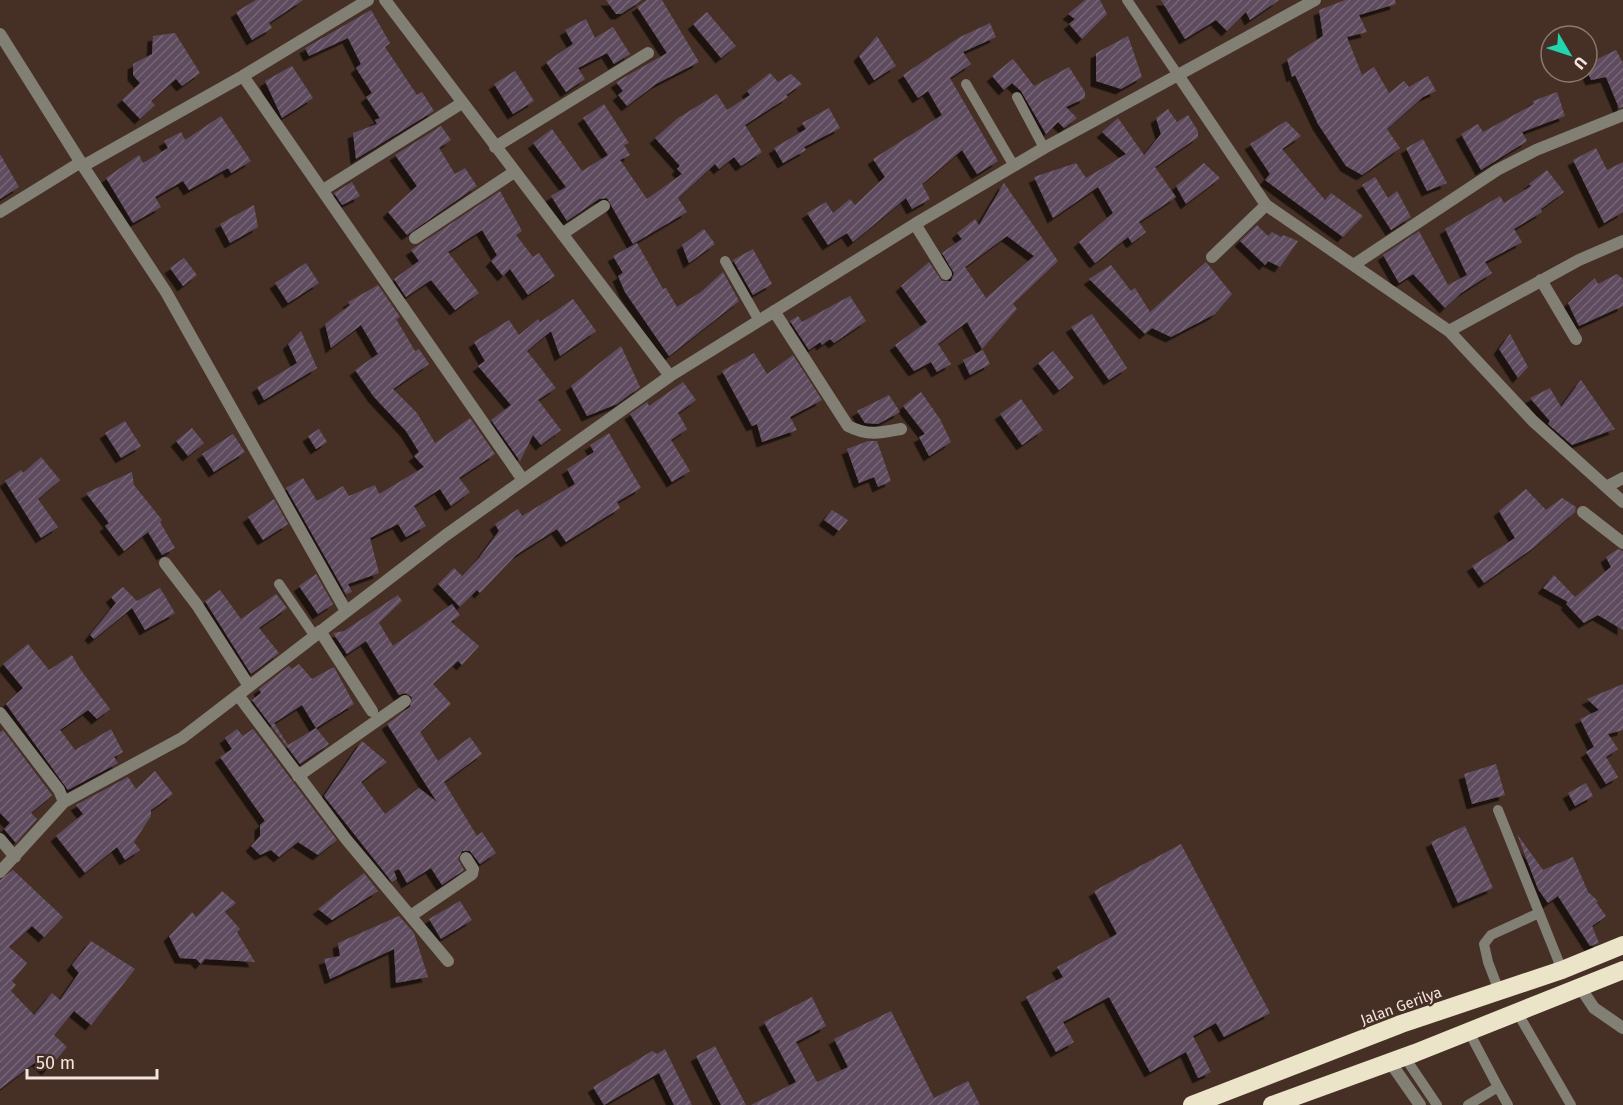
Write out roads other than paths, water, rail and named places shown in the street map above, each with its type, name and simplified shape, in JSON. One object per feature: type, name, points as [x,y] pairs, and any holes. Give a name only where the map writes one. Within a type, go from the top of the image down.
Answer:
[{"type":"highway","name":"Jalan Gerilya","points":[[1192,1105],[1401,1024],[1562,970],[1623,945]]},
{"type":"highway","points":[[1272,1105],[1469,1032],[1623,970]]},
{"type":"street","points":[[0,212],[82,164],[243,76],[368,0]]},
{"type":"street","points":[[385,0],[670,376]]},
{"type":"street","points":[[0,872],[64,802],[182,738],[446,535],[670,376],[758,319],[1044,148],[1315,0]]},
{"type":"street","points":[[0,34],[166,292],[346,611]]},
{"type":"street","points":[[495,147],[648,53]]},
{"type":"street","points":[[1178,75],[1266,205],[1355,264],[1449,331],[1533,421],[1608,486],[1623,502]]},
{"type":"street","points":[[243,76],[523,480]]},
{"type":"street","points":[[322,190],[462,103]]},
{"type":"street","points":[[1355,264],[1497,170],[1536,150],[1623,115]]},
{"type":"street","points":[[415,238],[514,172]]},
{"type":"street","points":[[1212,257],[1266,205]]},
{"type":"street","points":[[562,234],[604,206]]},
{"type":"street","points":[[915,224],[946,274]]},
{"type":"street","points":[[1449,331],[1541,280],[1623,241]]},
{"type":"street","points":[[1541,280],[1576,339]]},
{"type":"street","points":[[774,311],[848,426],[861,433],[873,434],[901,429]]},
{"type":"street","points":[[1608,486],[1623,478]]},
{"type":"street","points":[[1583,512],[1623,543]]},
{"type":"street","points":[[165,562],[197,605],[249,686]]},
{"type":"street","points":[[317,633],[372,711]]},
{"type":"street","points":[[238,694],[346,839],[412,915],[448,961]]},
{"type":"street","points":[[298,776],[405,701]]},
{"type":"street","points":[[0,713],[59,790],[64,802]]},
{"type":"street","points":[[0,839],[17,855]]},
{"type":"street","points":[[412,915],[472,874],[473,868],[466,858]]},
{"type":"street","points":[[1580,987],[1594,1008],[1623,1028]]},
{"type":"street","points":[[1397,1059],[1420,1105]]},
{"type":"lane","points":[[1127,0],[1178,75]]},
{"type":"lane","points":[[966,84],[1014,166]]},
{"type":"lane","points":[[1017,97],[1044,148]]},
{"type":"lane","points":[[725,261],[758,319]]},
{"type":"lane","points":[[279,584],[317,633]]},
{"type":"lane","points":[[1498,810],[1562,970]]},
{"type":"lane","points":[[1499,991],[1484,944],[1491,935],[1539,913]]},
{"type":"lane","points":[[1517,1012],[1571,1105]]},
{"type":"lane","points":[[1469,1032],[1508,1105]]},
{"type":"lane","points":[[1397,1059],[1437,1105]]},
{"type":"lane","points":[[1468,1105],[1498,1087]]}]
